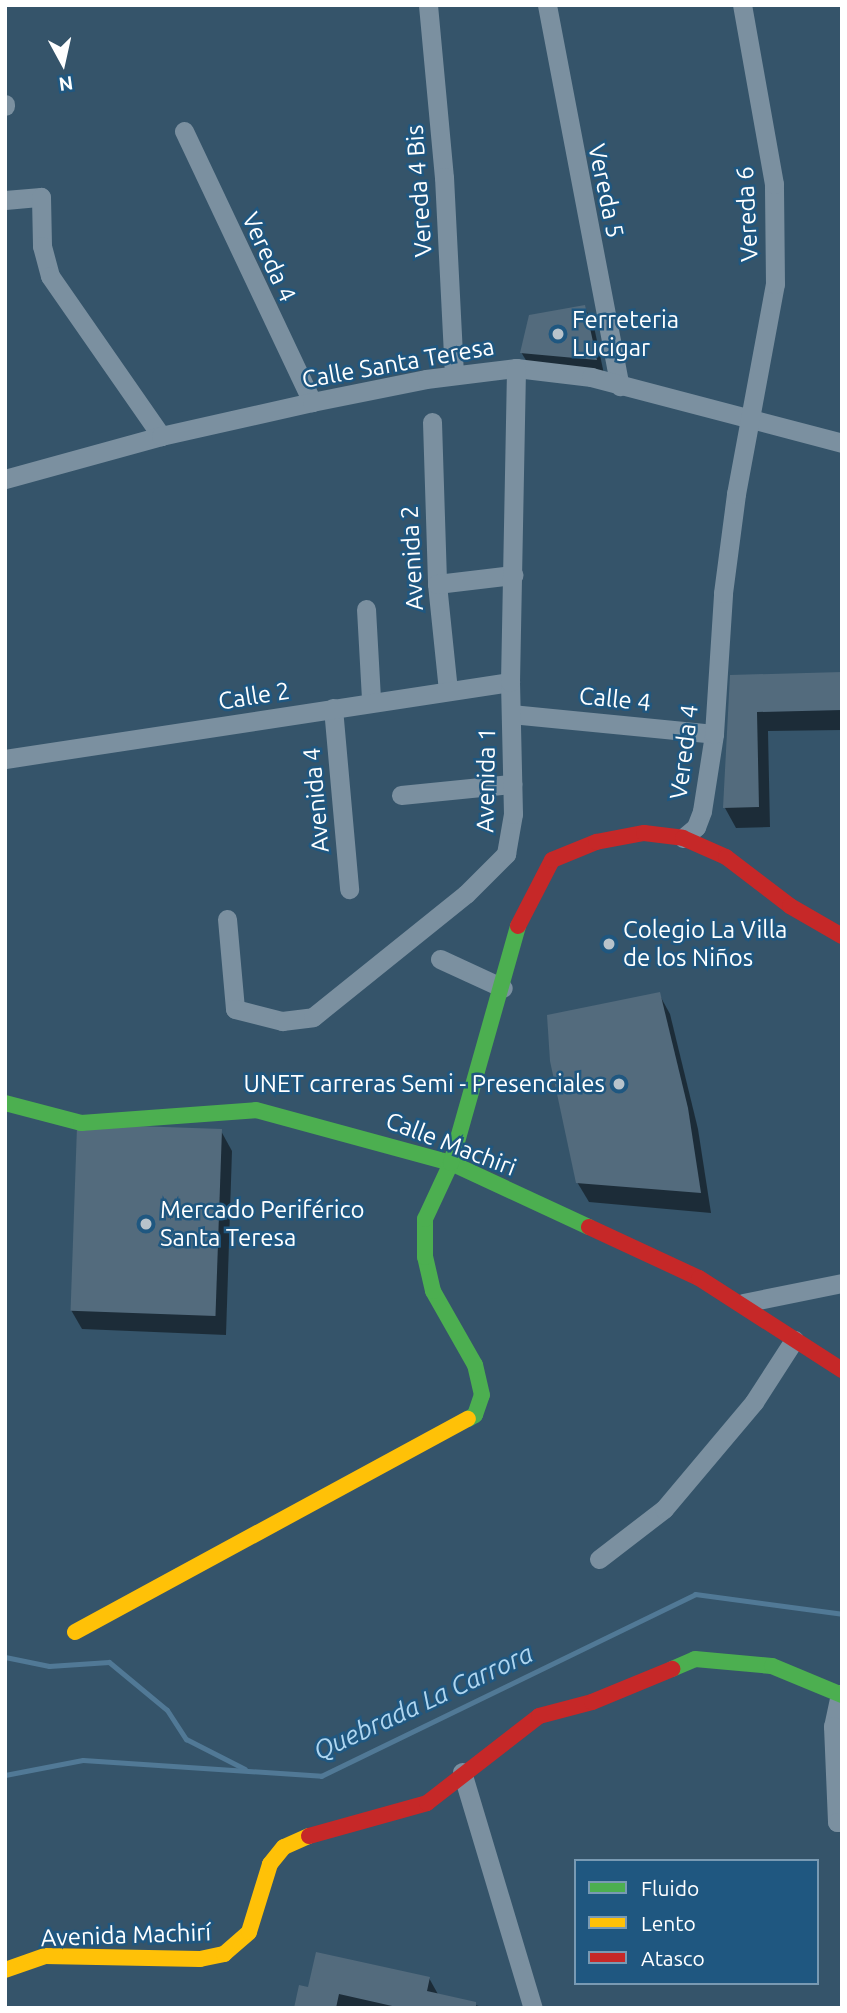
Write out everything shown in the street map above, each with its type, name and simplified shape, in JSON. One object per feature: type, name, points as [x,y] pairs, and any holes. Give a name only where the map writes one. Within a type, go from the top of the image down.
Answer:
[{"type":"street","name":"Vereda 4 Bis","points":[[428,5],[444,177],[454,374]]},
{"type":"street","name":"Vereda 5","points":[[547,5],[620,386]]},
{"type":"street","name":"Vereda 6","points":[[742,5],[774,196],[775,284],[750,421]]},
{"type":"street","name":"Vereda 4","points":[[184,131],[312,402]]},
{"type":"street","points":[[5,200],[41,197],[42,246],[50,275],[161,436]]},
{"type":"street","name":"Calle Santa Teresa","points":[[5,479],[161,436],[312,402],[454,374],[516,368],[620,386],[842,443]]},
{"type":"street","name":"Avenida 1","points":[[227,919],[235,1009],[282,1021],[313,1017],[492,872],[512,837],[510,681],[516,368]]},
{"type":"street","name":"Vereda 4","points":[[683,838],[696,827],[702,811],[714,734],[723,593],[750,421]]},
{"type":"street","name":"Avenida 2","points":[[432,422],[437,584],[448,690]]},
{"type":"street","points":[[437,584],[513,575]]},
{"type":"street","points":[[366,609],[371,699]]},
{"type":"street","name":"Calle 2","points":[[5,759],[247,714],[333,708],[371,699],[510,681]]},
{"type":"street","name":"Avenida 4","points":[[333,708],[349,889]]},
{"type":"street","name":"Calle 4","points":[[511,713],[714,734]]},
{"type":"street","points":[[401,795],[512,784]]},
{"type":"street","points":[[75,1632],[475,1415],[482,1395],[475,1365],[433,1291],[425,1257],[425,1219],[451,1163],[503,988],[522,911],[552,860],[596,842],[644,833],[683,838],[726,857],[790,906],[842,936]]},
{"type":"street","points":[[440,960],[503,988]]},
{"type":"street","name":"Calle Machiri","points":[[5,1103],[81,1123],[256,1110],[451,1163],[743,1303],[793,1340],[842,1370]]},
{"type":"street","points":[[743,1303],[842,1283]]},
{"type":"street","points":[[599,1559],[664,1509],[754,1402],[793,1340]]},
{"type":"street","name":"Avenida Machirí","points":[[5,1970],[45,1956],[200,1959],[224,1954],[249,1932],[270,1864],[284,1847],[329,1828],[427,1802],[462,1772],[539,1716],[592,1702],[695,1659],[772,1666],[841,1694]]},
{"type":"street","points":[[841,1694],[834,1726],[837,1822],[842,1822]]},
{"type":"street","points":[[462,1772],[533,2008]]},
{"type":"building","name":"Ferreteria Lucigar","points":[[585,305],[597,360],[520,353],[529,315]]},
{"type":"building","points":[[842,672],[842,710],[757,712],[759,807],[723,808],[730,675]]},
{"type":"building","name":"UNET carreras Semi - Presenciales","points":[[660,992],[688,1108],[701,1193],[576,1183],[550,1061],[547,1015]]},
{"type":"building","name":"Mercado Periférico Santa Teresa","points":[[77,1124],[222,1129],[215,1316],[71,1311]]},
{"type":"building","points":[[316,1952],[430,1977],[427,1991],[476,2002],[476,2008],[401,2008],[339,1994],[336,2008],[294,2008],[299,1985],[308,1987]]},
{"type":"waterway","name":"Quebrada La Carrora","points":[[5,1775],[83,1760],[321,1776],[695,1594],[842,1614]]},
{"type":"waterway","points":[[5,1657],[49,1666],[109,1662],[167,1710],[186,1739],[245,1769]]},
{"type":"traffic: fast","points":[[468,1419],[475,1415],[482,1395],[475,1365],[433,1291],[425,1257],[425,1219],[451,1163],[518,926]]},
{"type":"traffic: fast","points":[[5,1103],[81,1123],[256,1110],[451,1163],[589,1227]]},
{"type":"traffic: fast","points":[[672,1669],[695,1659],[772,1666],[842,1695]]},
{"type":"traffic: slow","points":[[75,1632],[468,1419]]},
{"type":"traffic: slow","points":[[5,1970],[45,1956],[200,1959],[224,1954],[249,1932],[270,1864],[284,1847],[309,1836]]},
{"type":"traffic: jam","points":[[518,926],[552,860],[596,842],[644,833],[683,838],[726,857],[790,906],[842,936]]},
{"type":"traffic: jam","points":[[589,1227],[699,1278],[842,1370]]},
{"type":"traffic: jam","points":[[309,1836],[427,1803],[539,1716],[592,1702],[672,1669]]},
{"type":"place","name":"Ferreteria Lucigar","points":[[558,334]]},
{"type":"place","name":"Colegio La Villa de los Niños","points":[[609,944]]},
{"type":"place","name":"UNET carreras Semi - Presenciales","points":[[619,1084]]},
{"type":"place","name":"Mercado Periférico Santa Teresa","points":[[146,1224]]}]
